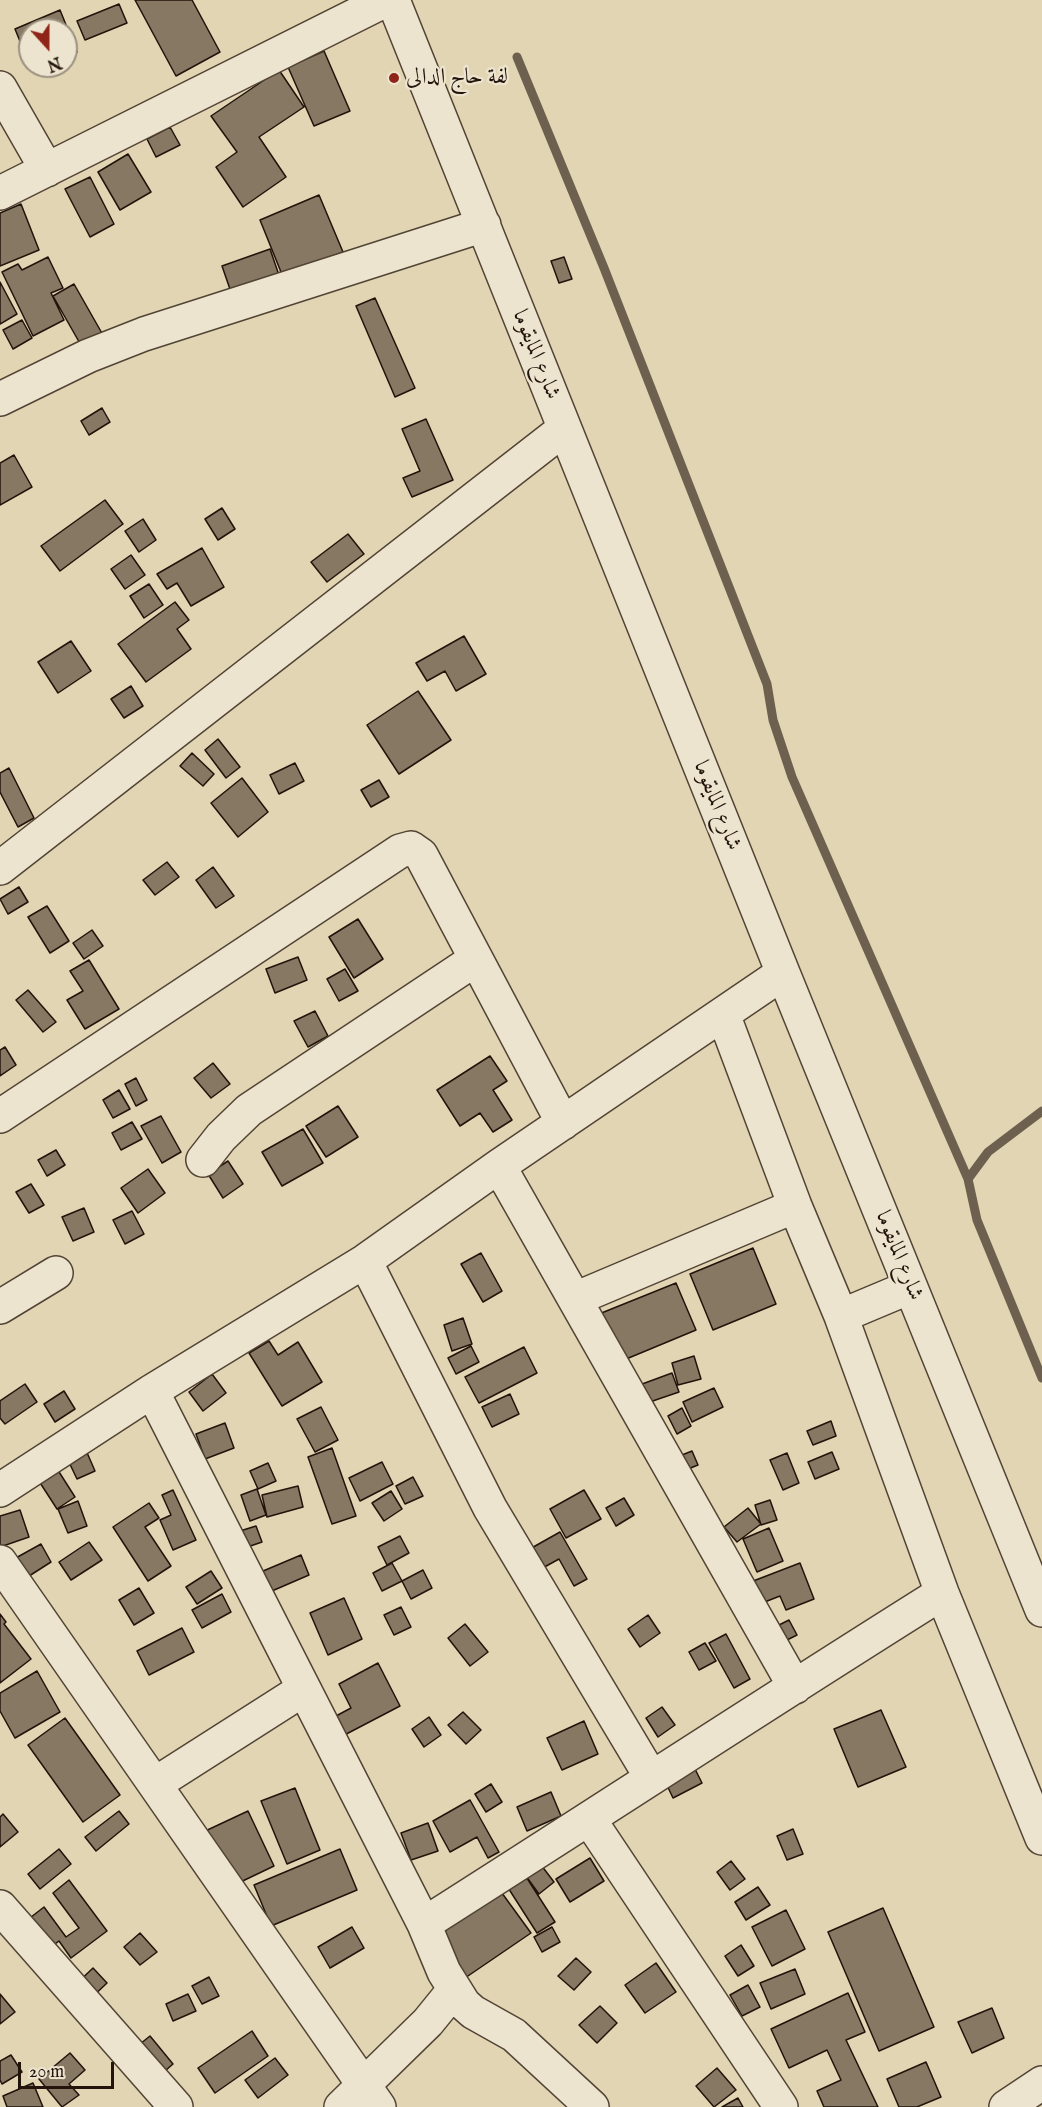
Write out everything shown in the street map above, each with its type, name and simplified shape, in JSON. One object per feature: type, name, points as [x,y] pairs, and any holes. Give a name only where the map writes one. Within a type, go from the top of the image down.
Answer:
[{"type":"street","points":[[0,193],[386,0]]},
{"type":"street","name":"شارع المايقوما","points":[[393,0],[1042,1610]]},
{"type":"street","points":[[0,88],[47,170]]},
{"type":"street","points":[[0,399],[88,356],[144,334],[484,225]]},
{"type":"street","points":[[0,868],[564,429]]},
{"type":"street","points":[[0,1116],[400,852],[411,848],[422,855],[563,1123]]},
{"type":"street","points":[[203,1160],[220,1137],[249,1110],[476,959]]},
{"type":"street","points":[[0,1490],[152,1392],[365,1261],[499,1166],[783,972]]},
{"type":"street","points":[[723,1014],[795,1206],[841,1316],[942,1593],[1032,1780],[1042,1838]]},
{"type":"street","points":[[499,1166],[795,1687]]},
{"type":"street","points":[[575,1299],[795,1206]]},
{"type":"street","points":[[365,1261],[490,1508],[651,1777]]},
{"type":"street","points":[[0,1307],[56,1273]]},
{"type":"street","points":[[841,1316],[910,1287]]},
{"type":"street","points":[[152,1392],[424,1924],[454,1990],[473,2012],[514,2035],[592,2107]]},
{"type":"street","points":[[0,1562],[372,2096]]},
{"type":"street","points":[[424,1924],[942,1593]]},
{"type":"street","points":[[155,1784],[304,1689]]},
{"type":"street","points":[[589,1819],[781,2107]]},
{"type":"street","points":[[0,1907],[176,2107]]},
{"type":"street","points":[[340,2107],[372,2096],[454,1990]]},
{"type":"street","points":[[1006,2107],[1042,2083]]},
{"type":"building","points":[[135,0],[192,0],[220,52],[176,76]]},
{"type":"building","points":[[119,4],[127,23],[85,40],[78,21]]},
{"type":"building","points":[[60,10],[63,18],[41,18]]},
{"type":"building","points":[[324,51],[350,111],[314,126],[288,67]]},
{"type":"building","points":[[279,70],[304,107],[259,137],[286,177],[243,207],[216,167],[237,152],[211,116]]},
{"type":"building","points":[[170,127],[180,145],[156,157],[147,139]]},
{"type":"building","points":[[128,154],[151,192],[120,210],[98,172]]},
{"type":"building","points":[[90,177],[114,224],[90,237],[65,189]]},
{"type":"building","points":[[319,195],[343,252],[283,277],[260,220]]},
{"type":"building","points":[[21,204],[39,250],[0,266],[0,213]]},
{"type":"building","points":[[270,249],[280,278],[232,295],[222,266]]},
{"type":"building","points":[[48,257],[63,288],[51,293],[64,320],[33,336],[2,272],[18,264],[22,270]]},
{"type":"building","points":[[564,257],[572,279],[559,283],[551,261]]},
{"type":"building","points":[[0,282],[17,314],[0,324]]},
{"type":"building","points":[[74,284],[103,335],[82,347],[53,296]]},
{"type":"building","points":[[375,298],[415,388],[395,397],[356,306]]},
{"type":"building","points":[[22,320],[32,338],[13,349],[3,330]]},
{"type":"building","points":[[102,408],[110,422],[89,435],[81,421]]},
{"type":"building","points":[[426,419],[453,480],[412,497],[403,478],[420,471],[402,429]]},
{"type":"building","points":[[14,455],[32,487],[0,505],[0,463]]},
{"type":"building","points":[[105,500],[123,524],[60,571],[41,546]]},
{"type":"building","points":[[222,508],[235,529],[218,540],[205,519]]},
{"type":"building","points":[[143,519],[156,540],[139,552],[125,531]]},
{"type":"building","points":[[348,534],[364,554],[327,582],[311,562]]},
{"type":"building","points":[[202,548],[224,587],[191,606],[177,583],[167,589],[157,574]]},
{"type":"building","points":[[131,555],[145,575],[125,589],[111,569]]},
{"type":"building","points":[[149,584],[163,605],[144,618],[130,596]]},
{"type":"building","points":[[175,602],[189,620],[177,629],[191,649],[146,682],[118,644]]},
{"type":"building","points":[[464,636],[486,674],[456,691],[445,671],[427,681],[416,663]]},
{"type":"building","points":[[71,641],[91,671],[58,693],[38,662]]},
{"type":"building","points":[[131,686],[143,706],[124,718],[111,699]]},
{"type":"building","points":[[418,691],[451,740],[399,774],[367,725]]},
{"type":"building","points":[[218,739],[240,767],[226,778],[205,750]]},
{"type":"building","points":[[192,753],[214,774],[203,786],[180,766]]},
{"type":"building","points":[[295,763],[304,781],[279,794],[270,775]]},
{"type":"building","points":[[9,768],[34,818],[18,827],[0,792],[0,773]]},
{"type":"building","points":[[242,778],[268,812],[238,837],[211,803]]},
{"type":"building","points":[[379,780],[389,797],[371,807],[361,790]]},
{"type":"building","points":[[167,862],[179,877],[155,895],[143,880]]},
{"type":"building","points":[[213,867],[234,896],[216,908],[196,880]]},
{"type":"building","points":[[19,887],[28,902],[8,914],[0,899]]},
{"type":"building","points":[[47,906],[69,941],[50,953],[28,917]]},
{"type":"building","points":[[358,919],[383,959],[354,978],[329,937]]},
{"type":"building","points":[[92,930],[103,946],[84,959],[73,943]]},
{"type":"building","points":[[298,957],[307,980],[275,993],[266,969]]},
{"type":"building","points":[[89,960],[119,1009],[85,1029],[67,1000],[83,991],[70,971]]},
{"type":"building","points":[[345,969],[358,991],[339,1001],[327,979]]},
{"type":"building","points":[[28,990],[56,1022],[43,1032],[16,1000]]},
{"type":"building","points":[[315,1011],[328,1036],[308,1047],[294,1021]]},
{"type":"building","points":[[5,1047],[16,1065],[0,1076],[0,1050]]},
{"type":"building","points":[[490,1056],[507,1081],[493,1090],[512,1120],[493,1132],[480,1113],[460,1126],[437,1090]]},
{"type":"building","points":[[213,1063],[230,1084],[211,1098],[194,1078]]},
{"type":"building","points":[[136,1078],[147,1100],[136,1106],[125,1084]]},
{"type":"building","points":[[119,1090],[130,1109],[113,1118],[103,1100]]},
{"type":"building","points":[[338,1106],[358,1137],[326,1157],[306,1126]]},
{"type":"building","points":[[161,1116],[181,1152],[162,1163],[141,1126]]},
{"type":"building","points":[[132,1122],[142,1139],[121,1150],[112,1133]]},
{"type":"building","points":[[303,1129],[323,1163],[282,1186],[262,1152]]},
{"type":"building","points":[[56,1150],[65,1165],[47,1176],[38,1160]]},
{"type":"building","points":[[228,1161],[243,1184],[223,1198],[208,1174]]},
{"type":"building","points":[[148,1169],[165,1193],[138,1213],[121,1188]]},
{"type":"building","points":[[31,1184],[44,1205],[29,1213],[16,1192]]},
{"type":"building","points":[[84,1208],[94,1232],[73,1241],[62,1217]]},
{"type":"building","points":[[132,1211],[144,1234],[125,1244],[113,1220]]},
{"type":"building","points":[[753,1248],[776,1304],[713,1330],[690,1274]]},
{"type":"building","points":[[481,1253],[502,1291],[483,1302],[461,1264]]},
{"type":"building","points":[[676,1283],[696,1330],[619,1362],[599,1314]]},
{"type":"building","points":[[463,1318],[472,1344],[452,1351],[444,1325]]},
{"type":"building","points":[[269,1341],[278,1355],[298,1342],[322,1382],[282,1406],[249,1353]]},
{"type":"building","points":[[471,1346],[479,1362],[456,1374],[448,1358]]},
{"type":"building","points":[[524,1347],[537,1373],[479,1403],[465,1377]]},
{"type":"building","points":[[694,1356],[701,1379],[678,1385],[672,1363]]},
{"type":"building","points":[[672,1373],[679,1392],[641,1405],[634,1387]]},
{"type":"building","points":[[212,1374],[226,1393],[203,1411],[189,1392]]},
{"type":"building","points":[[25,1384],[37,1402],[5,1424],[0,1418],[0,1401]]},
{"type":"building","points":[[714,1388],[723,1407],[692,1422],[683,1402]]},
{"type":"building","points":[[64,1391],[75,1409],[55,1422],[44,1404]]},
{"type":"building","points":[[510,1394],[519,1414],[492,1427],[482,1407]]},
{"type":"building","points":[[321,1407],[338,1440],[315,1452],[297,1419]]},
{"type":"building","points":[[682,1408],[691,1426],[677,1434],[668,1416]]},
{"type":"building","points":[[831,1421],[836,1436],[813,1445],[807,1431]]},
{"type":"building","points":[[225,1423],[234,1448],[205,1459],[196,1434]]},
{"type":"building","points":[[85,1448],[95,1471],[77,1479],[66,1456]]},
{"type":"building","points":[[332,1448],[356,1516],[332,1524],[308,1457]]},
{"type":"building","points":[[692,1451],[698,1465],[673,1475],[667,1461]]},
{"type":"building","points":[[832,1452],[839,1469],[815,1479],[808,1462]]},
{"type":"building","points":[[787,1453],[799,1483],[783,1490],[770,1460]]},
{"type":"building","points":[[382,1462],[393,1484],[360,1501],[349,1478]]},
{"type":"building","points":[[268,1463],[276,1481],[258,1489],[250,1471]]},
{"type":"building","points":[[54,1464],[75,1497],[57,1509],[35,1475]]},
{"type":"building","points":[[413,1477],[423,1496],[405,1504],[396,1486]]},
{"type":"building","points":[[298,1486],[303,1507],[267,1517],[262,1495]]},
{"type":"building","points":[[257,1489],[266,1515],[250,1521],[241,1495]]},
{"type":"building","points":[[173,1490],[196,1540],[173,1550],[160,1520],[171,1515],[162,1495]]},
{"type":"building","points":[[584,1490],[601,1519],[566,1538],[550,1509]]},
{"type":"building","points":[[391,1491],[402,1509],[384,1521],[372,1503]]},
{"type":"building","points":[[624,1498],[634,1515],[616,1526],[606,1508]]},
{"type":"building","points":[[770,1500],[777,1520],[761,1525],[755,1505]]},
{"type":"building","points":[[78,1501],[87,1526],[68,1533],[58,1509]]},
{"type":"building","points":[[149,1503],[159,1518],[145,1527],[171,1566],[148,1581],[113,1527]]},
{"type":"building","points":[[748,1508],[761,1524],[737,1542],[724,1527]]},
{"type":"building","points":[[20,1510],[29,1537],[0,1547],[0,1516]]},
{"type":"building","points":[[256,1526],[262,1542],[230,1553],[240,1531]]},
{"type":"building","points":[[769,1528],[783,1561],[757,1572],[743,1539]]},
{"type":"building","points":[[560,1532],[587,1579],[574,1586],[559,1559],[539,1570],[528,1550]]},
{"type":"building","points":[[400,1536],[409,1553],[387,1565],[378,1547]]},
{"type":"building","points":[[89,1542],[102,1560],[71,1580],[59,1562]]},
{"type":"building","points":[[41,1544],[51,1562],[26,1578],[14,1559]]},
{"type":"building","points":[[301,1555],[309,1575],[265,1594],[256,1574]]},
{"type":"building","points":[[392,1563],[402,1581],[382,1591],[373,1573]]},
{"type":"building","points":[[800,1563],[814,1599],[786,1610],[780,1596],[757,1605],[748,1583]]},
{"type":"building","points":[[423,1570],[432,1588],[411,1599],[402,1581]]},
{"type":"building","points":[[211,1571],[222,1588],[197,1604],[186,1587]]},
{"type":"building","points":[[139,1588],[154,1613],[134,1625],[119,1600]]},
{"type":"building","points":[[222,1594],[231,1612],[202,1628],[192,1610]]},
{"type":"building","points":[[344,1598],[362,1639],[328,1655],[310,1613]]},
{"type":"building","points":[[401,1607],[411,1627],[394,1635],[384,1615]]},
{"type":"building","points":[[0,1614],[6,1622],[4,1624],[31,1659],[0,1683]]},
{"type":"building","points":[[648,1615],[660,1633],[640,1647],[628,1629]]},
{"type":"building","points":[[789,1620],[797,1635],[777,1645],[769,1630]]},
{"type":"building","points":[[465,1624],[488,1652],[470,1666],[448,1638]]},
{"type":"building","points":[[182,1628],[194,1652],[149,1675],[137,1651]]},
{"type":"building","points":[[726,1634],[750,1679],[734,1688],[709,1643]]},
{"type":"building","points":[[705,1643],[716,1661],[699,1670],[689,1652]]},
{"type":"building","points":[[378,1663],[400,1706],[331,1742],[321,1724],[351,1708],[339,1684]]},
{"type":"building","points":[[37,1671],[60,1712],[15,1738],[0,1711],[0,1693]]},
{"type":"building","points":[[662,1707],[675,1725],[658,1737],[646,1718]]},
{"type":"building","points":[[881,1710],[906,1767],[858,1787],[834,1729]]},
{"type":"building","points":[[463,1712],[481,1730],[466,1744],[448,1725]]},
{"type":"building","points":[[429,1717],[441,1735],[424,1747],[412,1729]]},
{"type":"building","points":[[65,1718],[120,1795],[83,1822],[28,1745]]},
{"type":"building","points":[[584,1721],[598,1754],[562,1770],[547,1738]]},
{"type":"building","points":[[692,1763],[702,1783],[673,1798],[663,1777]]},
{"type":"building","points":[[491,1784],[502,1802],[486,1812],[475,1794]]},
{"type":"building","points":[[295,1788],[320,1850],[287,1864],[261,1801]]},
{"type":"building","points":[[551,1792],[561,1816],[527,1831],[517,1807]]},
{"type":"building","points":[[470,1800],[499,1852],[488,1858],[477,1837],[450,1852],[433,1821]]},
{"type":"building","points":[[119,1811],[129,1824],[96,1851],[85,1837]]},
{"type":"building","points":[[248,1811],[274,1866],[228,1888],[201,1833]]},
{"type":"building","points":[[3,1814],[18,1832],[0,1847],[0,1817]]},
{"type":"building","points":[[428,1823],[438,1851],[411,1860],[401,1833]]},
{"type":"building","points":[[793,1829],[803,1854],[787,1860],[777,1836]]},
{"type":"building","points":[[59,1849],[71,1864],[40,1889],[28,1874]]},
{"type":"building","points":[[340,1849],[357,1890],[271,1926],[254,1885]]},
{"type":"building","points":[[590,1858],[604,1881],[570,1902],[556,1879]]},
{"type":"building","points":[[538,1861],[554,1882],[539,1894],[523,1872]]},
{"type":"building","points":[[731,1861],[745,1879],[730,1890],[717,1872]]},
{"type":"building","points":[[523,1872],[555,1922],[537,1933],[505,1883]]},
{"type":"building","points":[[69,1880],[107,1931],[71,1958],[59,1941],[47,1950],[26,1921],[44,1907],[66,1937],[79,1928],[53,1893]]},
{"type":"building","points":[[758,1887],[770,1905],[746,1920],[735,1902]]},
{"type":"building","points":[[499,1889],[531,1933],[465,1978],[429,1929]]},
{"type":"building","points":[[883,1908],[934,2027],[879,2051],[828,1932]]},
{"type":"building","points":[[786,1910],[805,1949],[772,1966],[752,1927]]},
{"type":"building","points":[[352,1927],[364,1948],[330,1968],[318,1947]]},
{"type":"building","points":[[552,1927],[560,1942],[542,1952],[534,1937]]},
{"type":"building","points":[[140,1933],[157,1952],[140,1965],[124,1947]]},
{"type":"building","points":[[741,1945],[754,1966],[738,1976],[725,1956]]},
{"type":"building","points":[[576,1958],[591,1972],[574,1990],[558,1976]]},
{"type":"building","points":[[656,1963],[676,1992],[645,2013],[625,1985]]},
{"type":"building","points":[[93,1968],[107,1983],[87,2002],[73,1987]]},
{"type":"building","points":[[795,1969],[805,1994],[771,2009],[760,1983]]},
{"type":"building","points":[[209,1977],[219,1996],[202,2004],[192,1986]]},
{"type":"building","points":[[748,1985],[760,2007],[742,2016],[730,1995]]},
{"type":"building","points":[[848,1993],[865,2032],[846,2040],[878,2107],[824,2107],[817,2091],[841,2080],[827,2050],[789,2068],[771,2029]]},
{"type":"building","points":[[0,1994],[15,2012],[0,2024]]},
{"type":"building","points":[[188,1994],[196,2011],[173,2021],[166,2004]]},
{"type":"building","points":[[600,2006],[617,2023],[597,2043],[579,2025]]},
{"type":"building","points":[[992,2008],[1004,2038],[972,2053],[958,2022]]},
{"type":"building","points":[[252,2031],[268,2056],[215,2093],[198,2068]]},
{"type":"building","points":[[150,2036],[173,2064],[158,2077],[135,2048]]},
{"type":"building","points":[[70,2053],[85,2070],[69,2084],[79,2095],[62,2107],[39,2079]]},
{"type":"building","points":[[11,2055],[22,2072],[2,2084],[0,2061]]},
{"type":"building","points":[[275,2058],[288,2075],[258,2098],[245,2080]]},
{"type":"building","points":[[926,2062],[941,2097],[917,2107],[899,2107],[887,2079]]},
{"type":"building","points":[[717,2068],[736,2090],[714,2107],[696,2086]]},
{"type":"building","points":[[33,2083],[43,2107],[7,2107],[3,2096]]},
{"type":"building","points":[[738,2098],[743,2107],[722,2107]]},
{"type":"waterway","points":[[517,57],[604,268],[767,684],[773,720],[792,777],[968,1179]]},
{"type":"waterway","points":[[1042,1111],[988,1152],[968,1179],[977,1220],[1042,1378]]},
{"type":"place","name":"لفة حاج الدالى","points":[[394,78]]}]
